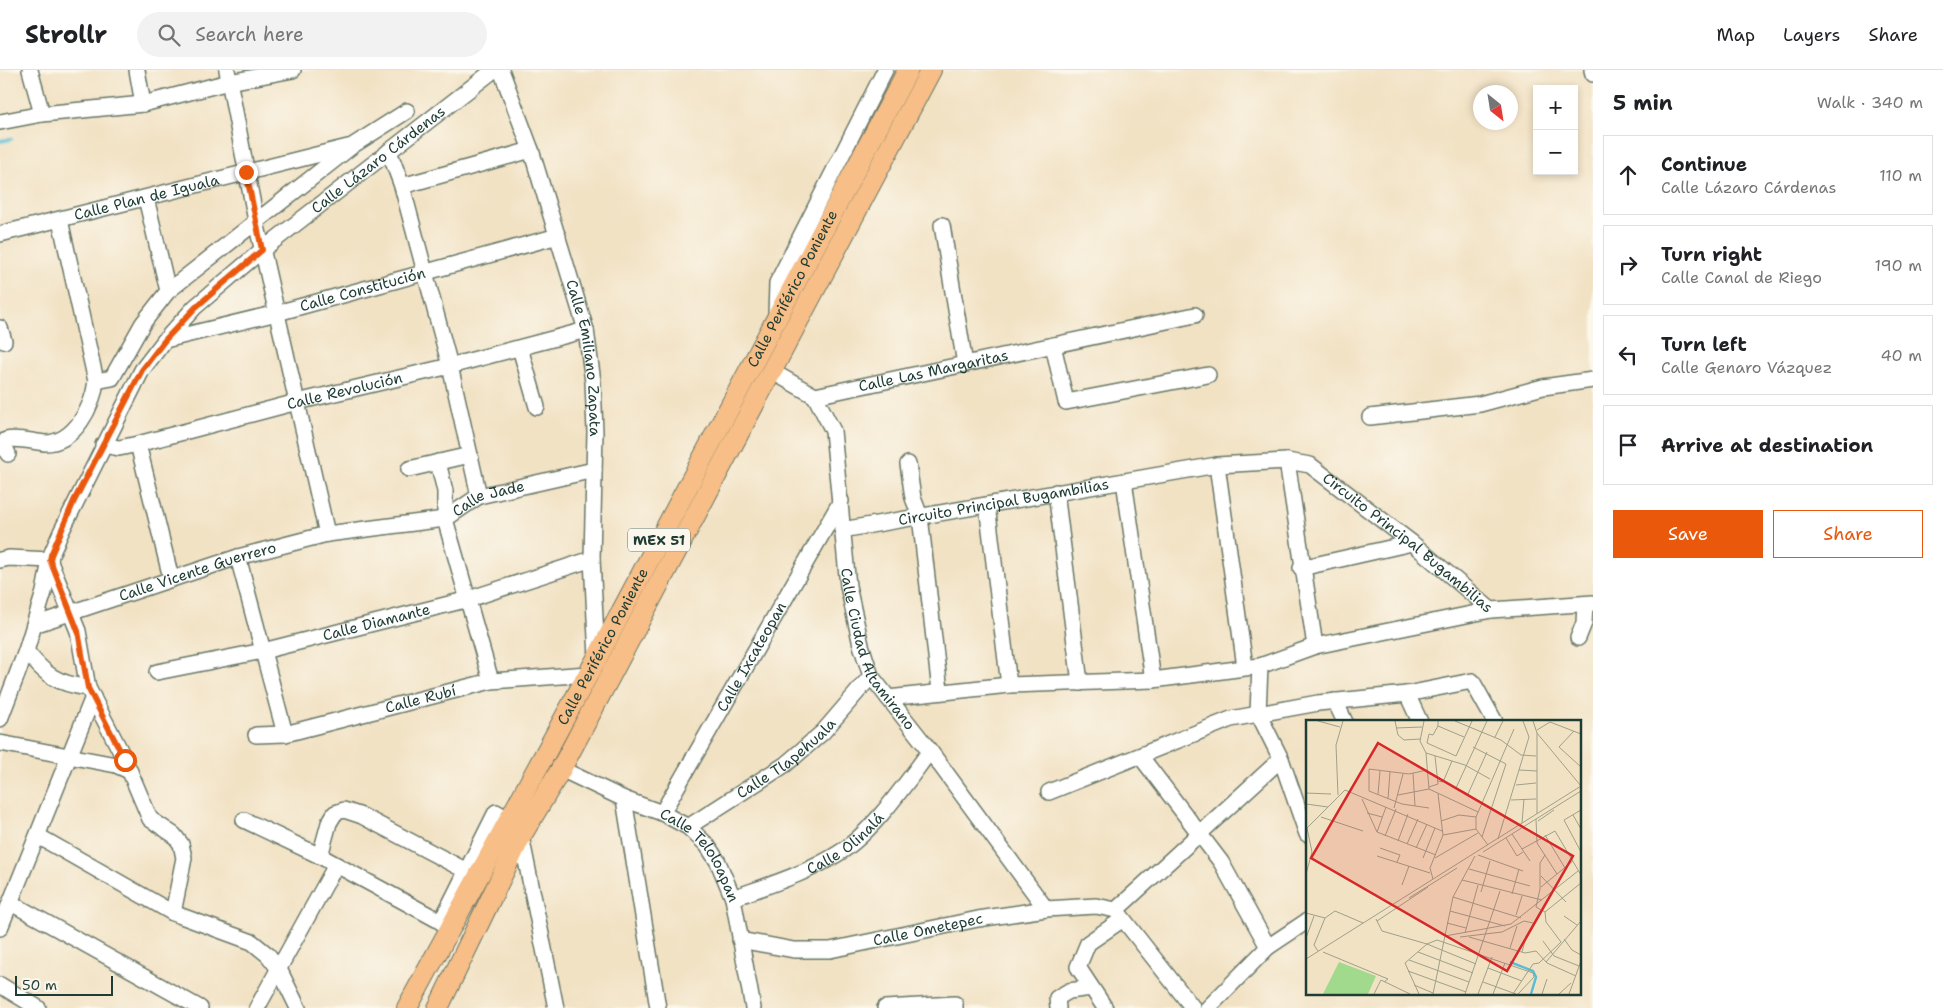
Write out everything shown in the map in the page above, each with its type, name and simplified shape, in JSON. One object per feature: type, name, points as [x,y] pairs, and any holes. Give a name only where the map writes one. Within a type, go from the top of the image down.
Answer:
[{"type":"main road","name":"Calle Periférico Poniente","points":[[407,1008],[445,925],[472,874],[508,819],[592,666],[908,70]]},
{"type":"main road","name":"Calle Periférico Poniente","points":[[438,1008],[521,836],[561,769],[773,372],[931,70]]},
{"type":"street","points":[[30,70],[42,114]]},
{"type":"street","points":[[137,70],[143,104]]},
{"type":"street","points":[[0,122],[42,114],[143,104],[228,76],[294,70]]},
{"type":"street","name":"Calle Lázaro Cárdenas","points":[[0,720],[26,650],[44,592],[50,560],[74,501],[142,370],[165,340],[196,307],[262,250],[494,70]]},
{"type":"street","name":"Calle Emiliano Zapata","points":[[501,70],[531,150],[558,236],[586,330],[594,382],[592,666]]},
{"type":"street","points":[[776,316],[777,283],[885,70]]},
{"type":"street","points":[[228,76],[262,250],[327,534]]},
{"type":"street","points":[[96,381],[112,378],[143,323],[168,291],[352,146],[407,111]]},
{"type":"street","name":"Calle Plan de Iguala","points":[[0,234],[352,146]]},
{"type":"street","points":[[402,186],[531,150]]},
{"type":"street","points":[[389,151],[402,186],[450,366],[479,496]]},
{"type":"street","points":[[146,198],[168,291]]},
{"type":"street","points":[[8,454],[4,444],[6,440],[55,442],[71,434],[92,402],[96,381],[60,220]]},
{"type":"street","points":[[942,224],[965,364]]},
{"type":"street","name":"Calle Constitución","points":[[165,340],[276,313],[558,236]]},
{"type":"street","name":"Calle Las Margaritas","points":[[815,396],[1195,314]]},
{"type":"street","name":"Calle Revolución","points":[[103,445],[119,448],[138,444],[586,330]]},
{"type":"street","points":[[1053,345],[1066,402],[1208,375]]},
{"type":"street","points":[[520,348],[537,408]]},
{"type":"street","points":[[773,372],[815,396]]},
{"type":"street","points":[[1370,417],[1480,404],[1543,387],[1593,380]]},
{"type":"street","name":"Calle Ciudad Altamirano","points":[[815,396],[833,431],[848,586],[861,645],[871,676],[930,751],[1046,909]]},
{"type":"street","points":[[138,444],[171,578]]},
{"type":"street","points":[[409,469],[470,455]]},
{"type":"street","points":[[1287,461],[1315,646]]},
{"type":"street","name":"Circuito Principal Bugambilias","points":[[842,530],[1217,465],[1287,461],[1310,465],[1412,543],[1491,610]]},
{"type":"street","points":[[438,462],[445,491],[445,519],[491,681]]},
{"type":"street","points":[[908,464],[913,498],[920,516],[940,691]]},
{"type":"street","points":[[1217,465],[1252,667],[1258,713],[1281,759],[1306,831]]},
{"type":"street","name":"Calle Jade","points":[[327,534],[445,519],[479,496],[594,470]]},
{"type":"street","points":[[1124,481],[1153,680]]},
{"type":"street","points":[[1056,492],[1080,683]]},
{"type":"street","name":"Calle Ixcateopan","points":[[662,814],[841,501]]},
{"type":"street","points":[[987,505],[1009,685]]},
{"type":"street","name":"Calle Vicente Guerrero","points":[[34,624],[72,614],[171,578],[238,557],[327,534]]},
{"type":"street","points":[[1302,568],[1412,543]]},
{"type":"street","points":[[238,557],[285,734]]},
{"type":"street","points":[[0,560],[9,558],[50,560],[78,631],[90,693],[150,820],[174,835],[181,844],[184,858],[173,913]]},
{"type":"street","name":"Calle Diamante","points":[[157,672],[263,651],[469,599],[592,559]]},
{"type":"street","points":[[1491,610],[1589,603],[1578,638]]},
{"type":"street","name":"Circuito Principal Bugambilias","points":[[888,698],[1009,685],[1153,680],[1252,667],[1315,646],[1491,610]]},
{"type":"street","points":[[26,650],[43,672],[63,684],[90,693]]},
{"type":"street","name":"Calle Rubí","points":[[256,735],[285,734],[491,681],[592,666]]},
{"type":"street","name":"Calle Tlapehuala","points":[[688,827],[786,764],[823,732],[871,676]]},
{"type":"street","points":[[1049,792],[1230,720],[1258,713],[1334,700],[1407,694],[1472,681],[1494,720]]},
{"type":"street","points":[[0,928],[38,836],[90,693]]},
{"type":"street","points":[[1407,694],[1419,720]]},
{"type":"street","points":[[1334,700],[1344,720]]},
{"type":"street","points":[[0,743],[127,770]]},
{"type":"street","name":"Calle Olinalá","points":[[734,898],[802,873],[840,853],[883,814],[930,751]]},
{"type":"street","points":[[1141,757],[1221,862],[1268,947]]},
{"type":"street","points":[[1105,1008],[1078,967],[1088,943],[1120,915],[1200,834],[1281,759]]},
{"type":"street","name":"Calle Teloloapan","points":[[561,769],[688,827],[707,845],[718,862],[734,898],[740,940],[754,1008]]},
{"type":"street","points":[[624,799],[658,1008]]},
{"type":"street","points":[[320,856],[328,823],[335,813],[344,810],[362,816],[472,874]]},
{"type":"street","points":[[508,819],[521,836],[556,1008]]},
{"type":"street","points":[[244,820],[320,856],[445,925]]},
{"type":"street","points":[[38,836],[173,913],[252,942],[268,955],[279,968],[298,1008]]},
{"type":"street","points":[[257,1008],[336,865]]},
{"type":"street","points":[[11,902],[200,1008]]},
{"type":"street","name":"Calle Ometepec","points":[[740,940],[794,950],[830,950],[961,923],[1046,909],[1096,906],[1120,915]]},
{"type":"street","points":[[1120,915],[1193,1008]]},
{"type":"street","points":[[1208,1008],[1268,947],[1306,922]]},
{"type":"street","points":[[0,985],[38,1008]]},
{"type":"street","points":[[1058,1003],[1069,990],[1091,988]]},
{"type":"street","points":[[885,1008],[955,1006]]},
{"type":"waterway","points":[[0,141],[11,139]]},
{"type":"route","points":[[125,760],[88,688],[78,631],[50,560],[51,555],[74,501],[142,370],[165,340],[196,307],[262,250],[246,172]]}]
